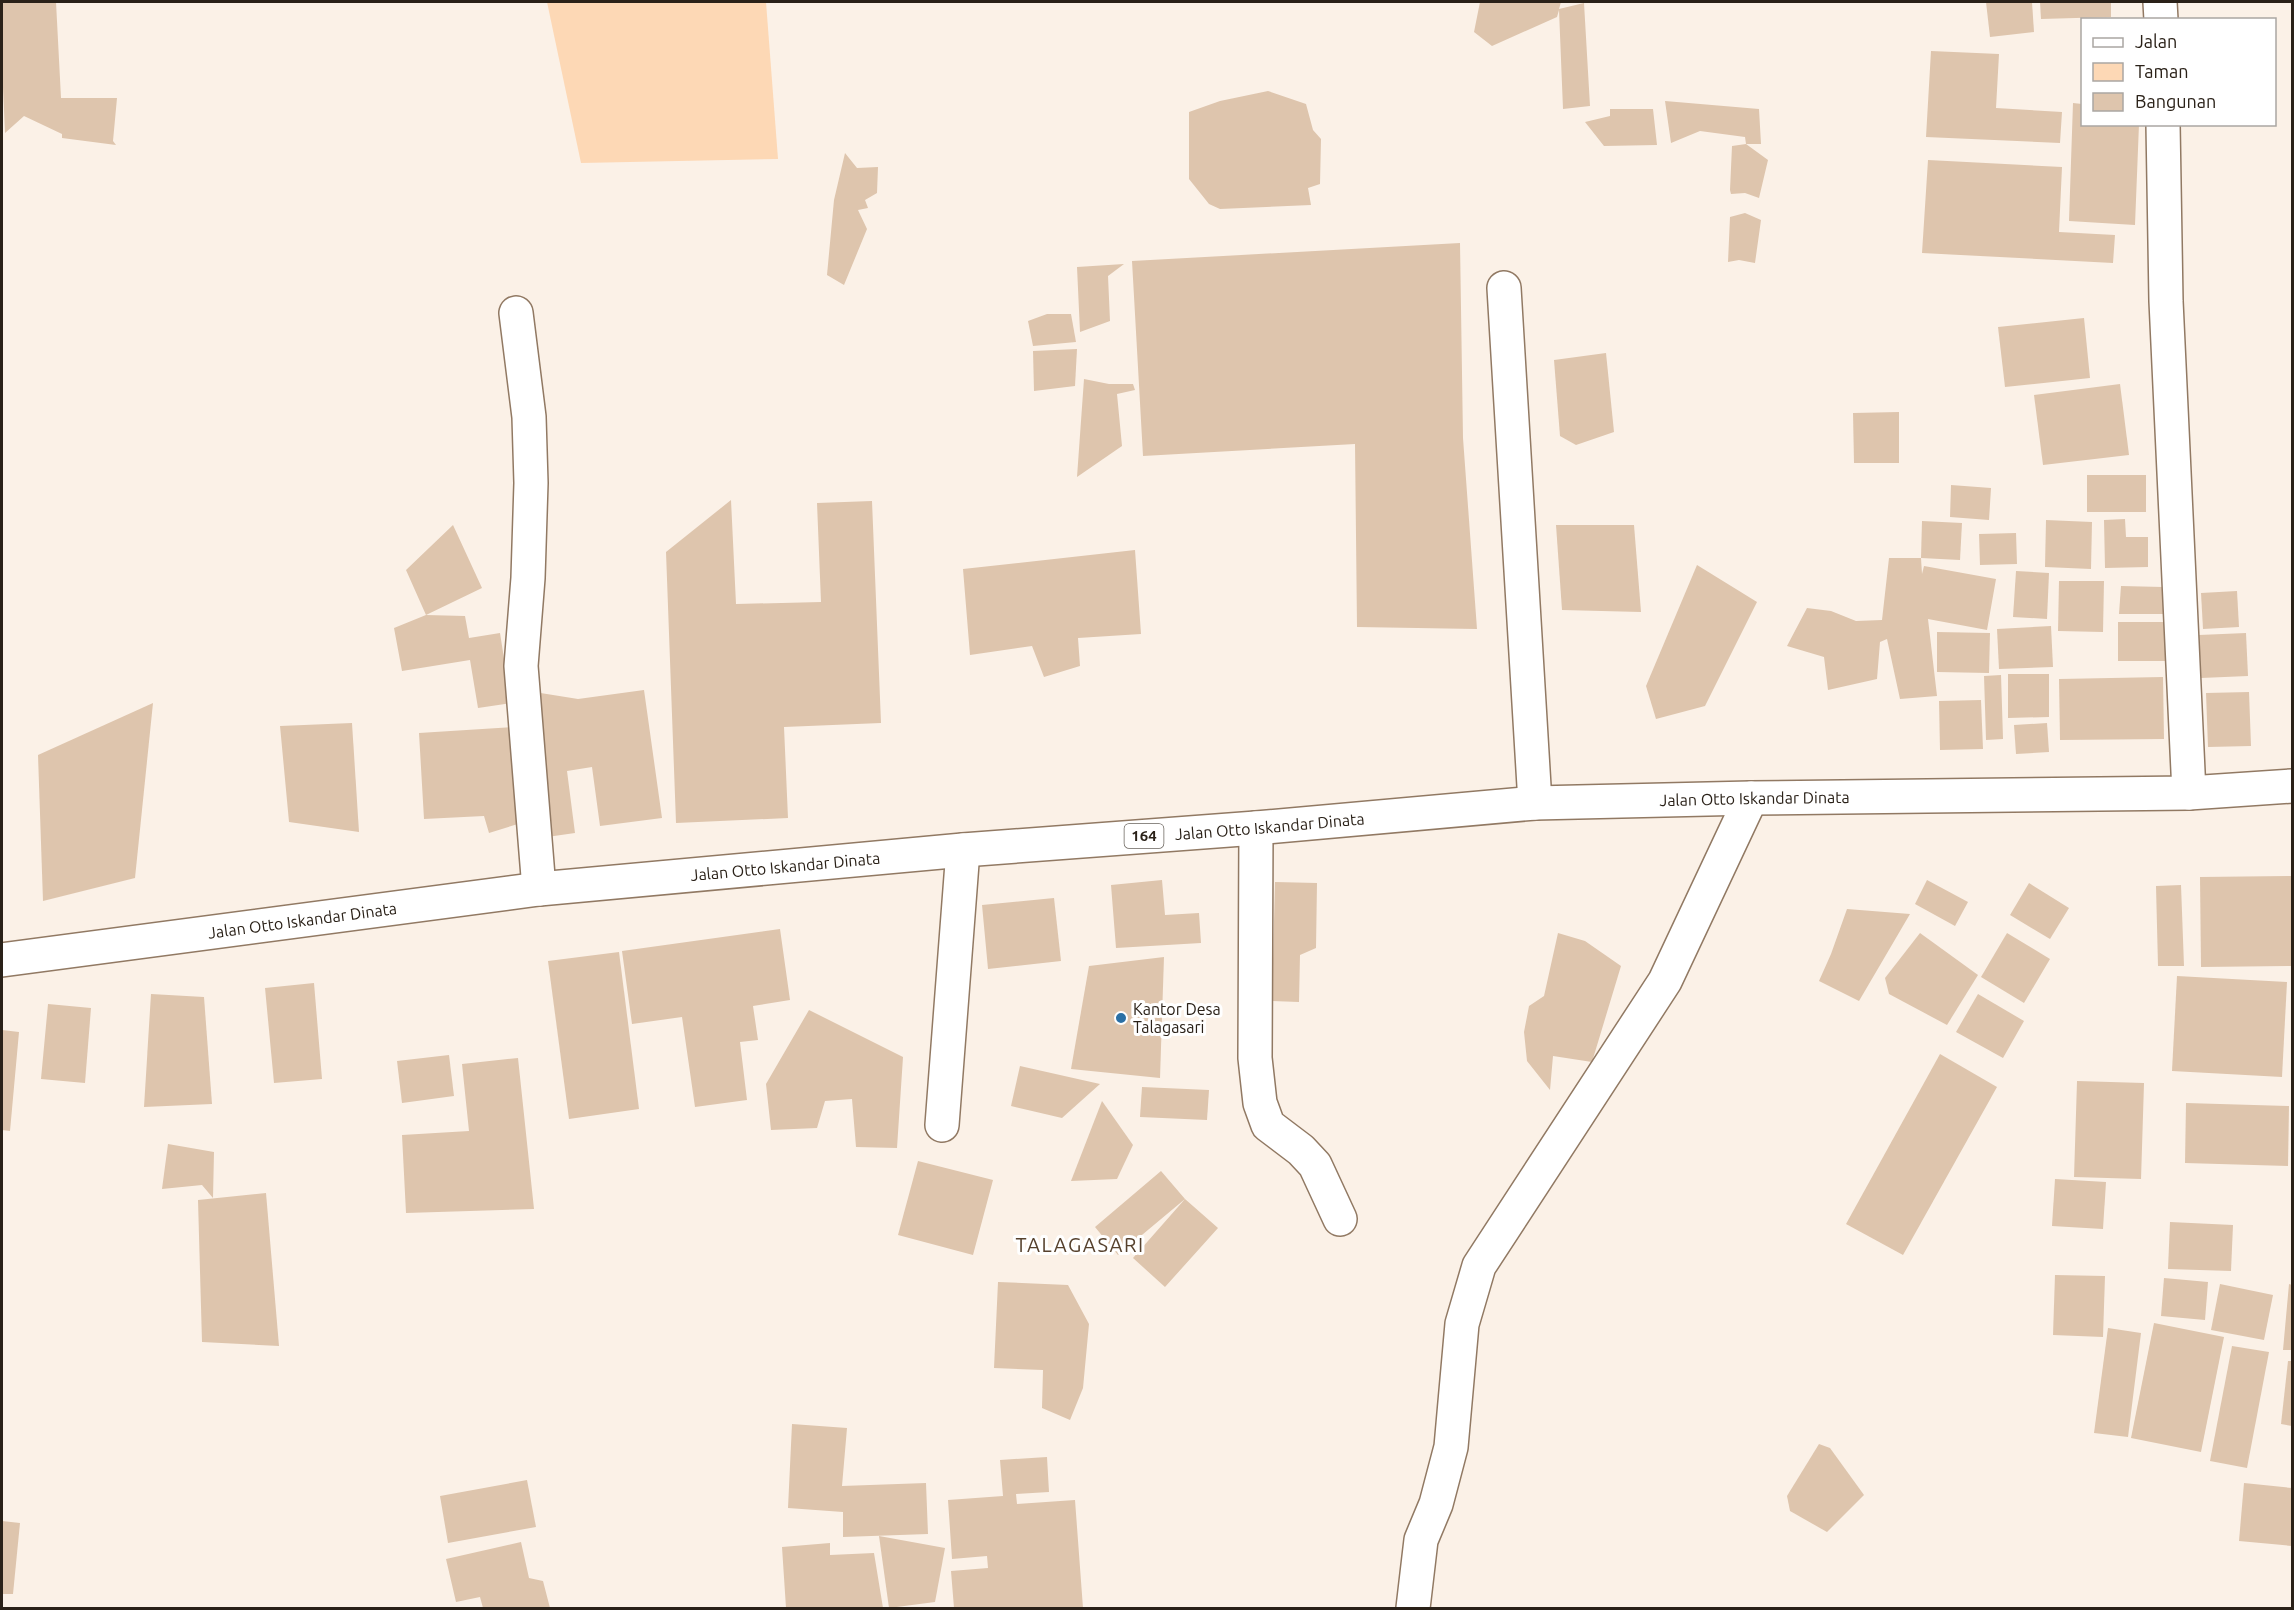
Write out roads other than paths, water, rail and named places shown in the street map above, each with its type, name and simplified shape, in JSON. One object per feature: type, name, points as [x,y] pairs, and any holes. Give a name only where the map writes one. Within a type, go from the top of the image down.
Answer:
[{"type":"street","points":[[2160,2],[2161,18]]},
{"type":"street","points":[[2163,126],[2167,313],[2188,793]]},
{"type":"street","points":[[1504,288],[1535,803]]},
{"type":"street","points":[[516,313],[529,417],[531,483],[528,578],[521,666],[538,889]]},
{"type":"street","name":"Jalan Otto Iskandar Dinata","points":[[2,960],[538,889],[963,850],[1256,828],[1535,803],[2188,793],[2292,786]]},
{"type":"street","points":[[1413,1608],[1421,1540],[1436,1504],[1451,1448],[1462,1324],[1479,1266],[1665,981],[1751,798]]},
{"type":"street","points":[[1256,828],[1255,1058],[1260,1103],[1268,1125],[1301,1150],[1315,1165],[1340,1219]]},
{"type":"street","points":[[942,1125],[963,850]]},
{"type":"place","name":"Kantor Desa Talagasari","points":[[1121,1018]]},
{"type":"district","name":"TALAGASARI","points":[[1080,1245]]}]
